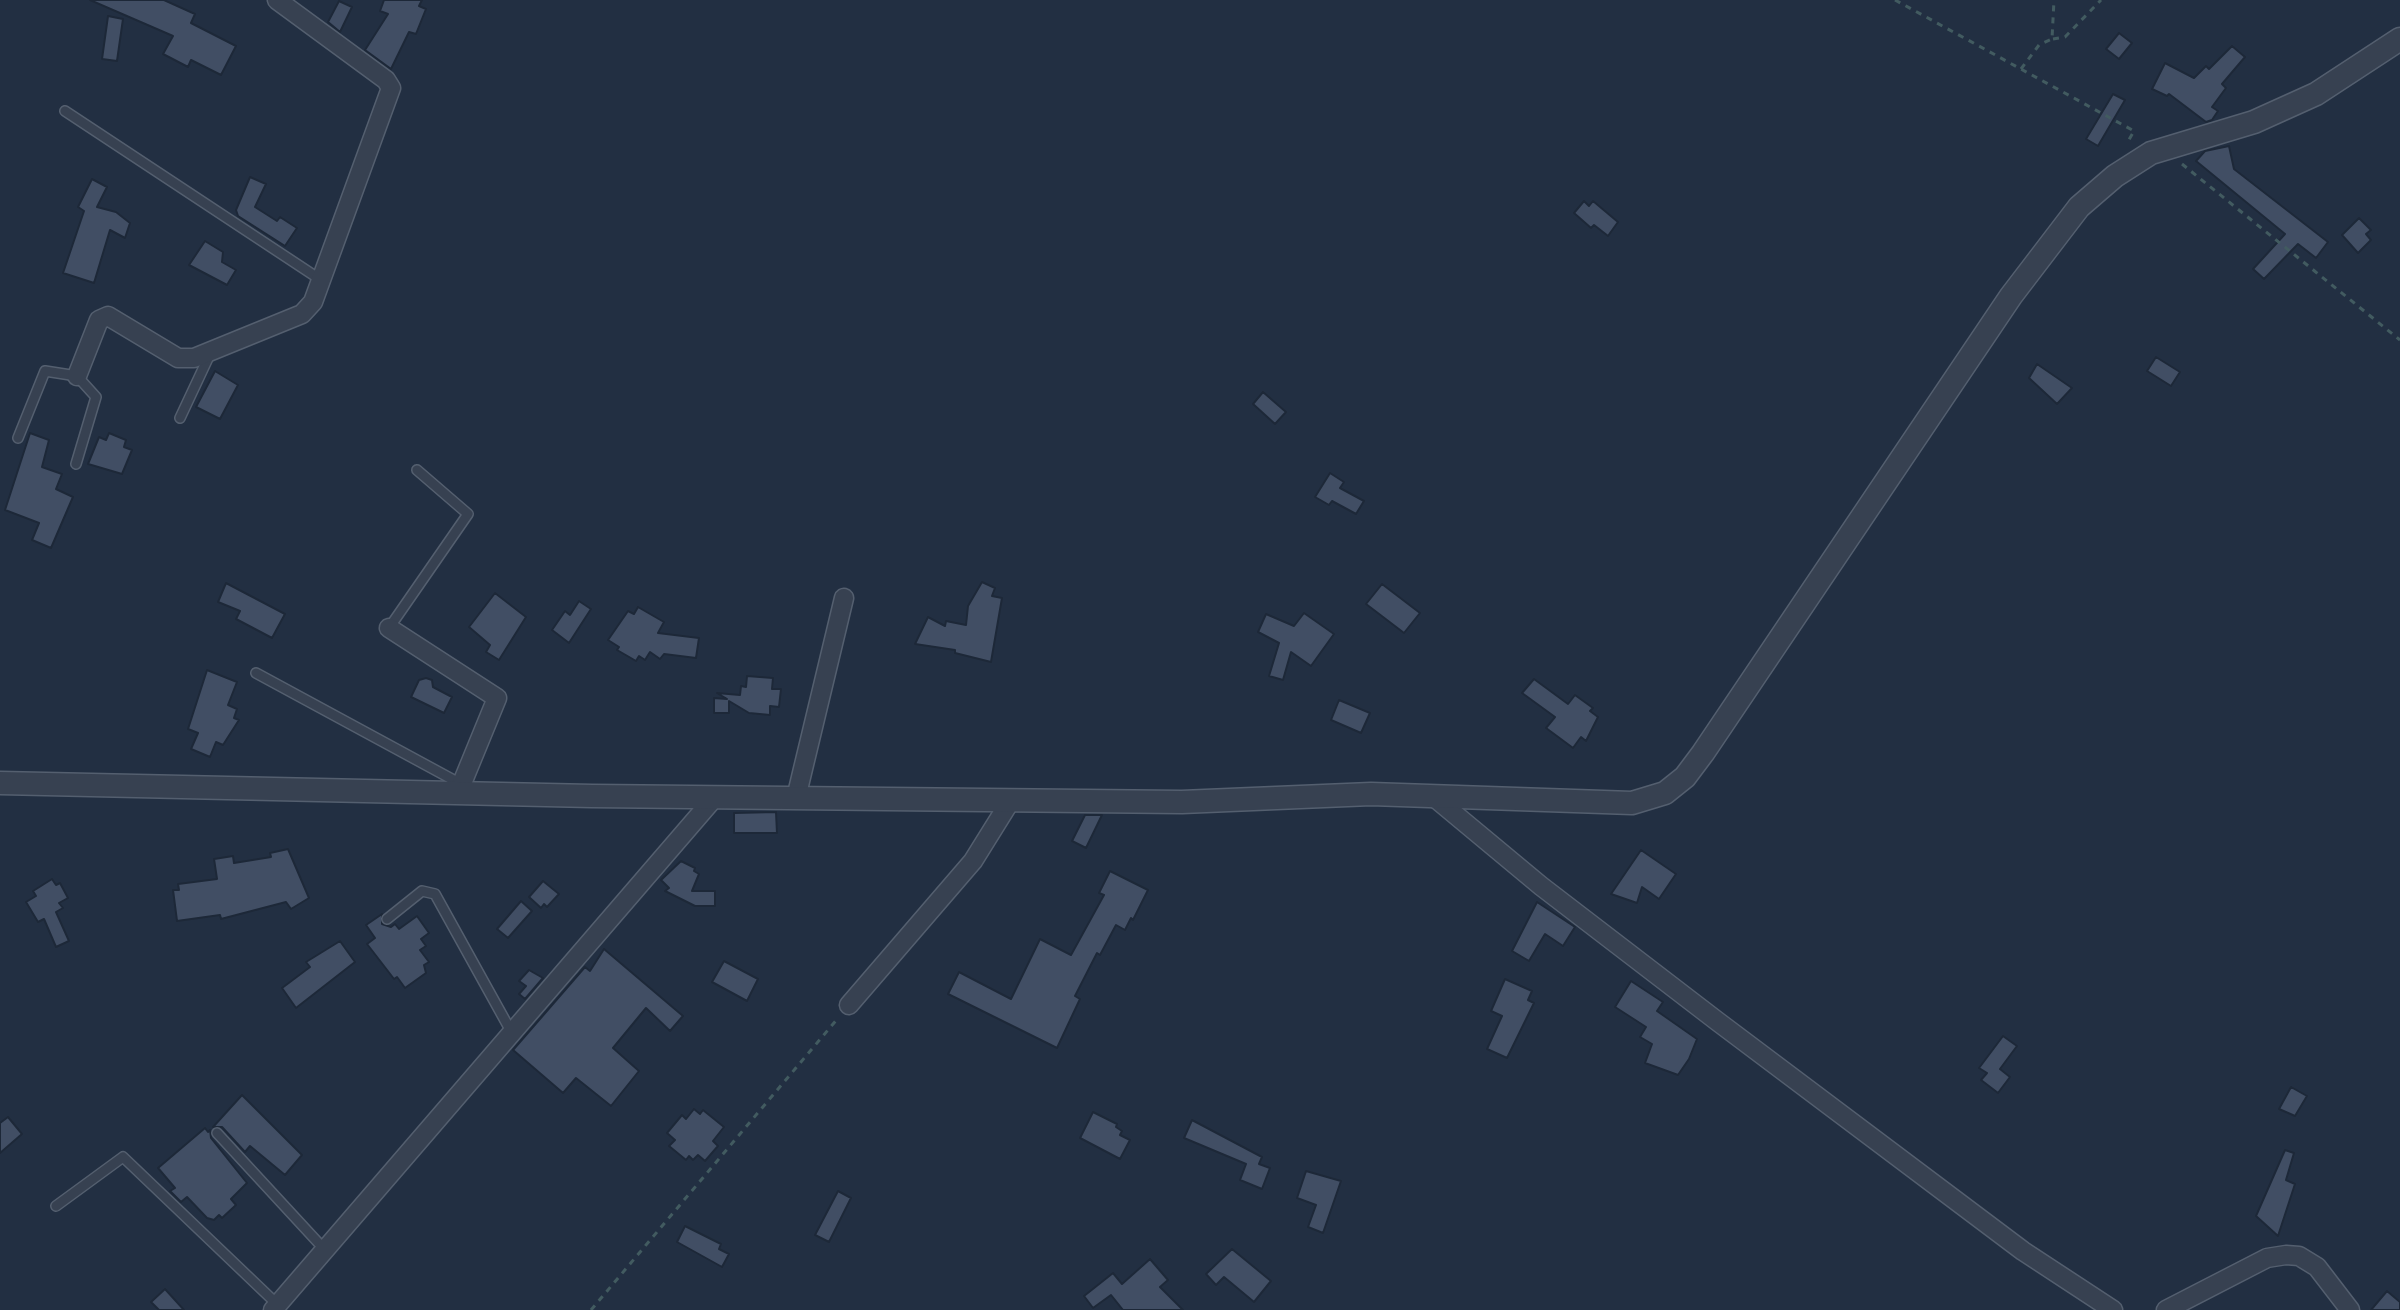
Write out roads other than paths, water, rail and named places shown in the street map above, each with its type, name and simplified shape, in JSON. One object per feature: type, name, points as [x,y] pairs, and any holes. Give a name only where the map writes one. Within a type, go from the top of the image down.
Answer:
[{"type":"street","points":[[77,376],[99,320],[108,316],[178,358],[210,354],[302,314],[313,302],[391,88],[386,80],[277,0]]},
{"type":"street","points":[[0,783],[460,788],[715,797],[1182,802],[1371,794],[1632,803],[1675,786],[1703,753],[2011,296],[2079,207],[2115,176],[2163,149],[2254,122],[2316,94],[2400,39]]},
{"type":"street","points":[[796,798],[844,598]]},
{"type":"street","points":[[389,628],[497,698],[460,788]]},
{"type":"street","points":[[276,1307],[715,797]]},
{"type":"street","points":[[1434,797],[1541,886],[1717,1021],[2023,1251],[2113,1310]]},
{"type":"street","points":[[849,1005],[973,861],[1011,800]]},
{"type":"street","points":[[2166,1310],[2267,1258],[2286,1255],[2299,1256],[2317,1267],[2350,1310]]},
{"type":"lane","points":[[65,111],[321,280]]},
{"type":"lane","points":[[180,418],[210,354]]},
{"type":"lane","points":[[18,438],[45,371],[77,376],[96,397],[76,464]]},
{"type":"lane","points":[[389,628],[468,514],[417,470]]},
{"type":"lane","points":[[256,673],[460,788]]},
{"type":"lane","points":[[387,919],[422,891],[435,894],[512,1033]]},
{"type":"lane","points":[[217,1133],[325,1250]]},
{"type":"lane","points":[[56,1206],[123,1157],[276,1307]]}]
